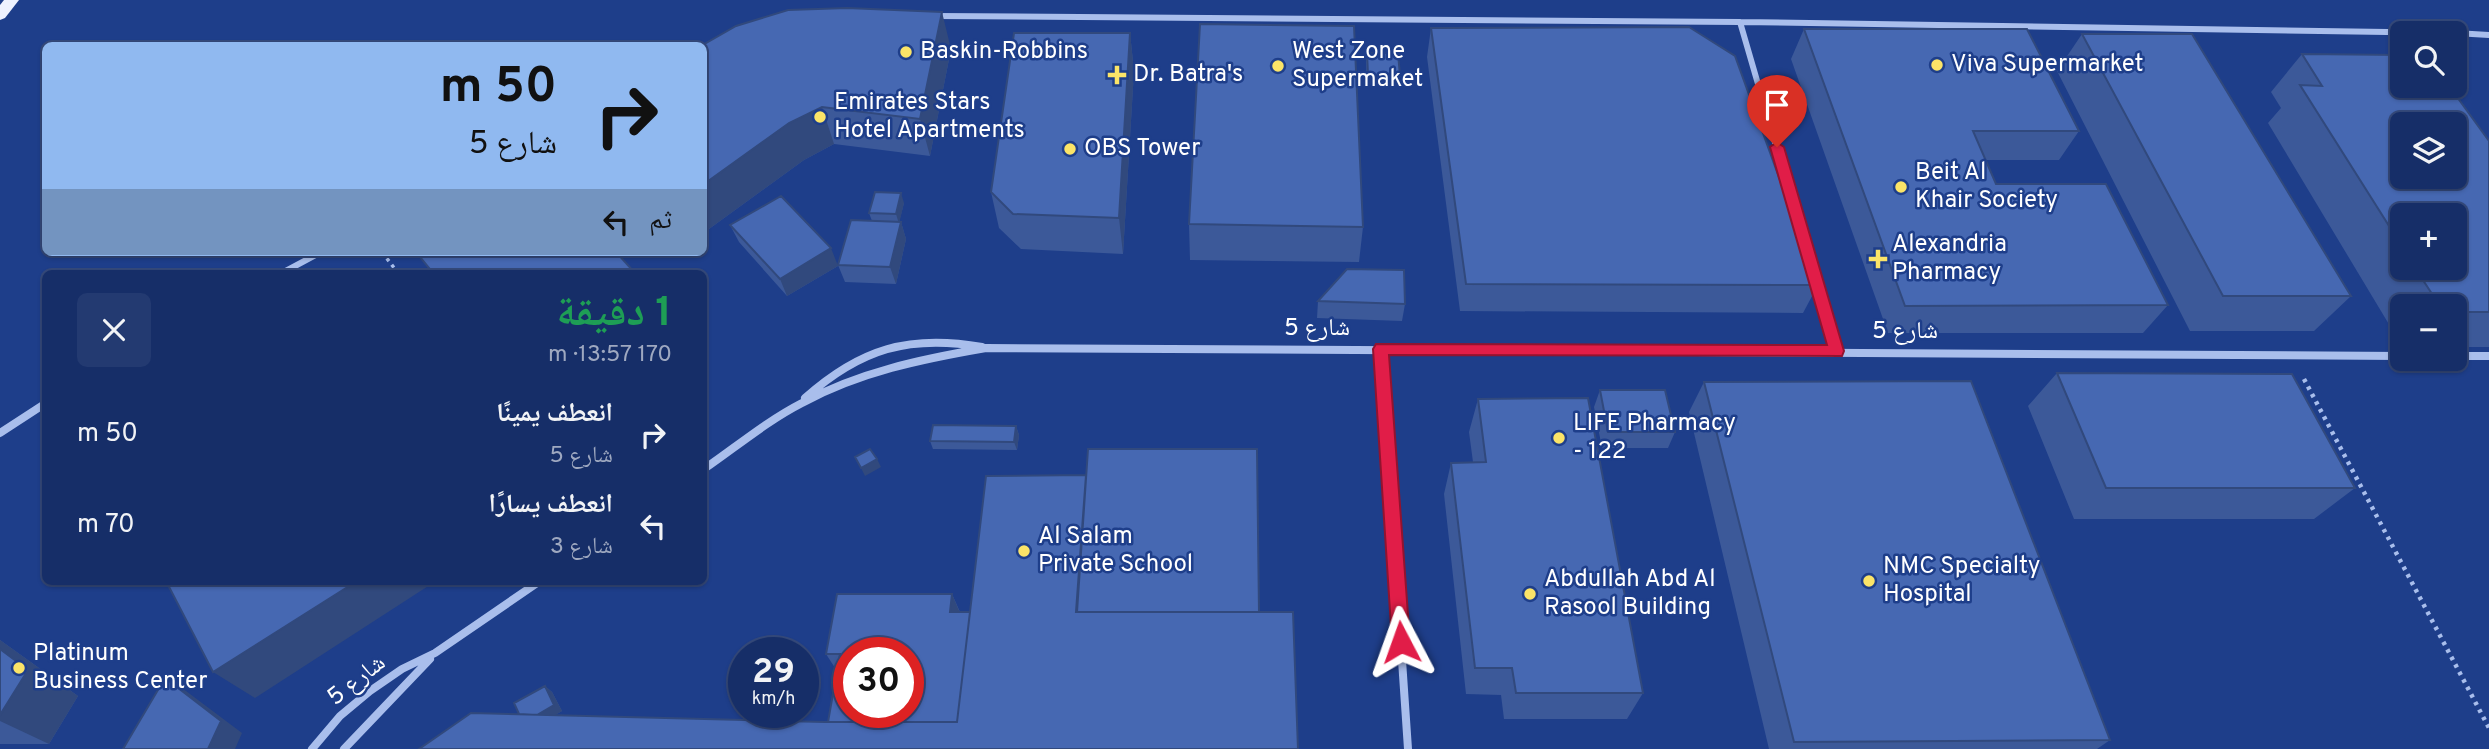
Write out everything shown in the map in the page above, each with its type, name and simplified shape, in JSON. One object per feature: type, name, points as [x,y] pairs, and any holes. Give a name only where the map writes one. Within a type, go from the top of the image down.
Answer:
[{"type":"main road","points":[[0,15],[12,0]]},
{"type":"street","points":[[927,16],[1740,22],[2390,32]]},
{"type":"street","points":[[1740,22],[1836,351]]},
{"type":"street","points":[[2467,34],[2489,35]]},
{"type":"street","points":[[288,270],[314,256]]},
{"type":"street","name":"شارع 5","points":[[707,468],[801,403],[825,379],[854,360],[886,346],[920,340],[955,340],[986,348]]},
{"type":"street","name":"شارع 5","points":[[801,403],[892,367],[986,348],[2390,356]]},
{"type":"street","points":[[1381,349],[1408,749]]},
{"type":"street","points":[[2467,356],[2489,356]]},
{"type":"street","points":[[0,433],[42,406]]},
{"type":"street","name":"شارع 5","points":[[312,749],[340,716],[370,691],[402,669],[435,653],[534,585]]},
{"type":"street","name":"شارع 5","points":[[344,749],[435,653]]},
{"type":"path","points":[[385,256],[396,270]]},
{"type":"path","points":[[2291,355],[2489,728]]},
{"type":"building","points":[[847,8],[942,12],[920,119],[822,107],[789,123],[707,182],[707,43],[736,26],[788,10]]},
{"type":"building","points":[[1200,24],[1354,26],[1363,227],[1189,224]]},
{"type":"building","points":[[1689,27],[1735,56],[1818,285],[1466,284],[1431,28]]},
{"type":"building","name":"Beit Al Khair Society","points":[[1804,29],[2027,29],[2079,131],[1973,131],[1996,184],[2106,184],[2168,305],[1905,306]]},
{"type":"building","name":"OBS Tower","points":[[1014,33],[1130,33],[1119,218],[1013,214],[991,192]]},
{"type":"building","points":[[2082,34],[2192,34],[2351,296],[2223,296]]},
{"type":"building","points":[[1367,53],[1398,53],[1400,76],[1368,75]]},
{"type":"building","points":[[2302,54],[2390,55],[2390,98],[2458,98],[2489,141],[2489,312],[2467,312],[2467,294],[2432,294],[2423,280],[2467,280],[2467,203],[2390,203],[2390,227],[2300,85],[2322,86]]},
{"type":"building","points":[[875,192],[901,193],[896,214],[869,213]]},
{"type":"building","points":[[781,196],[831,248],[780,279],[730,225]]},
{"type":"building","points":[[851,220],[901,222],[890,267],[838,265]]},
{"type":"building","points":[[419,256],[620,256],[632,270],[431,270]]},
{"type":"building","points":[[1347,269],[1404,270],[1405,304],[1318,301]]},
{"type":"building","points":[[2057,373],[2292,374],[2355,488],[2106,488]]},
{"type":"building","name":"NMC Specialty Hospital","points":[[1971,381],[2110,740],[1794,742],[1704,382]]},
{"type":"building","points":[[1600,390],[1665,390],[1675,432],[1608,432]]},
{"type":"building","name":"Abdullah Abd Al Rasool Building","points":[[1588,398],[1643,693],[1516,693],[1512,668],[1475,668],[1451,463],[1486,462],[1478,399]]},
{"type":"building","points":[[933,425],[1016,426],[1014,442],[930,441]]},
{"type":"building","points":[[870,449],[877,459],[861,468],[855,457]]},
{"type":"building","points":[[1088,449],[1257,449],[1259,612],[1077,612]]},
{"type":"building","points":[[1086,475],[1076,612],[1293,612],[1298,749],[419,749],[471,713],[728,720],[728,728],[819,728],[819,722],[833,722],[833,728],[924,728],[924,722],[957,722],[986,476]]},
{"type":"building","points":[[168,585],[351,585],[213,672]]},
{"type":"building","points":[[837,594],[952,594],[950,612],[970,612],[957,722],[924,722],[924,637],[833,637],[833,654],[826,654]]},
{"type":"building","points":[[0,649],[28,670],[0,715]]},
{"type":"building","points":[[165,678],[221,721],[208,749],[123,749]]},
{"type":"building","points":[[545,686],[554,705],[537,715],[519,714],[514,703]]},
{"type":"building","points":[[833,694],[833,722],[828,722]]},
{"type":"place","name":"Baskin-Robbins","points":[[906,52]]},
{"type":"place","name":"Viva Supermarket","points":[[1937,65]]},
{"type":"place","name":"West Zone Supermaket","points":[[1278,66]]},
{"type":"place","name":"Dr. Batra's","points":[[1117,75]]},
{"type":"place","name":"Emirates Stars Hotel Apartments","points":[[820,117]]},
{"type":"place","name":"OBS Tower","points":[[1070,149]]},
{"type":"place","name":"Beit Al Khair Society","points":[[1901,187]]},
{"type":"place","name":"Alexandria Pharmacy","points":[[1878,259]]},
{"type":"place","name":"LIFE Pharmacy - 122","points":[[1559,438]]},
{"type":"place","name":"Al Salam Private School","points":[[1024,551]]},
{"type":"place","name":"NMC Specialty Hospital","points":[[1869,581]]},
{"type":"place","name":"Abdullah Abd Al Rasool Building","points":[[1530,594]]},
{"type":"place","name":"Platinum Business Center","points":[[19,668]]},
{"type":"route","points":[[1401,642],[1381,349],[1836,351],[1777,147]]}]
